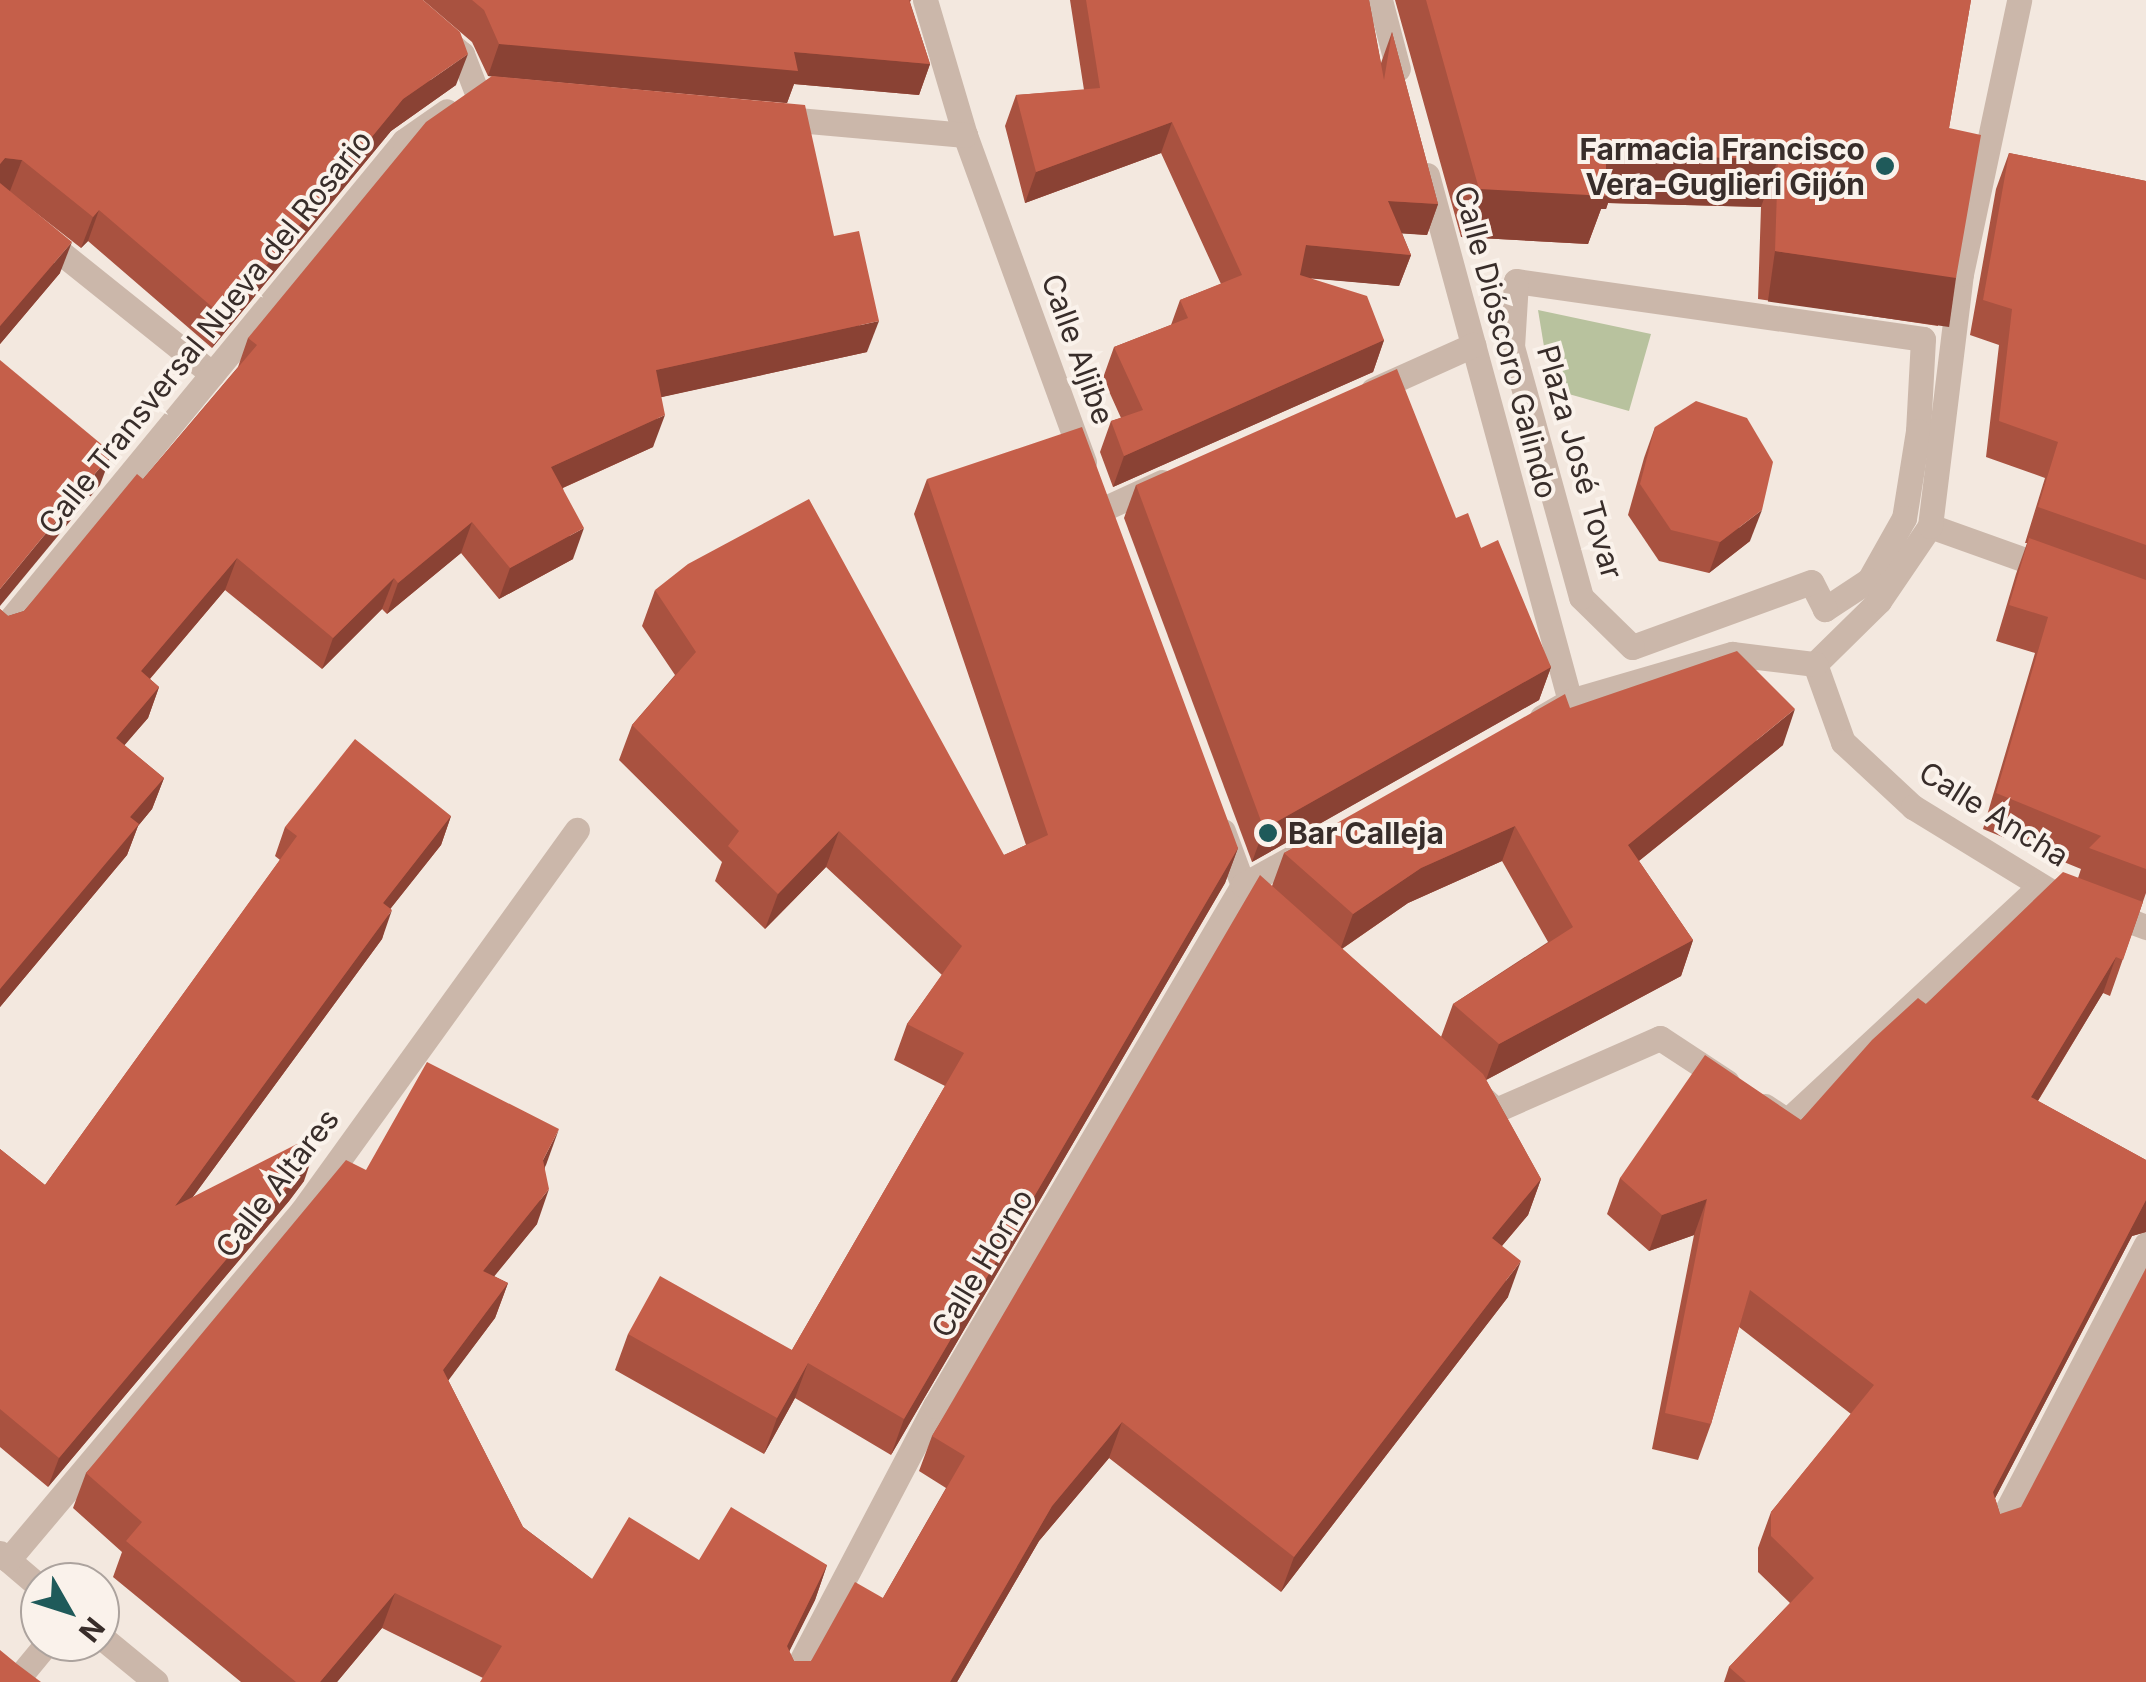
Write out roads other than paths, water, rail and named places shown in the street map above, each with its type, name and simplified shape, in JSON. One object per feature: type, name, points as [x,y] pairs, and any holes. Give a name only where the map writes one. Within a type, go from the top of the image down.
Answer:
[{"type":"street","name":"Calle Transversal Nueva del Rosario","points":[[0,632],[404,141],[486,92],[462,54],[398,0]]},
{"type":"street","name":"Calle Aljibe","points":[[925,0],[965,134],[1105,518],[1190,470]]},
{"type":"street","points":[[1380,0],[1406,96]]},
{"type":"street","points":[[1519,730],[1570,701],[1732,654],[1815,664],[1880,602],[1930,526],[1961,274],[2018,0]]},
{"type":"street","points":[[750,115],[965,134]]},
{"type":"street","name":"Calle Dióscoro Galindo","points":[[1421,153],[1570,701]]},
{"type":"street","points":[[0,204],[212,374]]},
{"type":"street","name":"Plaza José Tovar","points":[[1516,281],[1922,339],[1918,431],[1904,518],[1869,580],[1825,609],[1811,582],[1632,646],[1581,597],[1512,347],[1516,281]]},
{"type":"street","points":[[1349,400],[1473,345]]},
{"type":"street","points":[[1930,526],[2074,578]]},
{"type":"street","name":"Calle Ancha","points":[[1815,664],[1842,742],[1913,807],[2039,887],[2146,927]]},
{"type":"street","points":[[1216,814],[1243,885],[1303,938]]},
{"type":"street","name":"Calle Altares","points":[[4,1557],[302,1210],[577,830]]},
{"type":"street","points":[[1243,885],[1329,837]]},
{"type":"street","name":"Calle Horno","points":[[790,1682],[935,1406],[1243,885]]},
{"type":"street","points":[[1451,1070],[1496,1110],[1660,1038],[1787,1120],[2039,887]]},
{"type":"street","points":[[1994,1535],[2146,1244]]},
{"type":"street","points":[[120,1652],[156,1682]]},
{"type":"street","points":[[15,1682],[32,1662]]},
{"type":"place","name":"Farmacia Francisco Vera-Guglieri Gijón","points":[[1885,166]]},
{"type":"place","name":"Bar Calleja","points":[[1268,833]]}]
